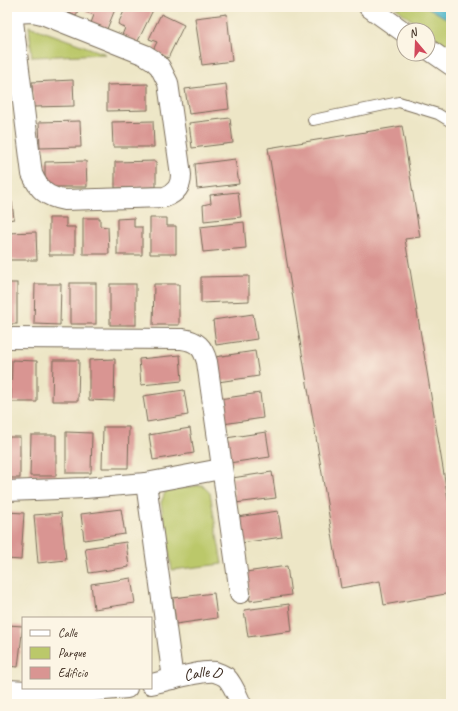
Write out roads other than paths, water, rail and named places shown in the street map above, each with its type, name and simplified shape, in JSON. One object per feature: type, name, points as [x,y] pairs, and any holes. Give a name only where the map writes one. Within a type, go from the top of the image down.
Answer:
[{"type":"street","points":[[369,7],[396,26]]},
{"type":"street","points":[[12,10],[42,14],[145,55],[160,67],[168,83],[181,174],[177,189],[172,194],[165,197],[64,200],[49,196],[36,183],[32,174],[12,10]]},
{"type":"street","points":[[436,55],[451,65]]},
{"type":"street","points":[[7,338],[182,339],[190,340],[198,345],[204,353],[207,362],[221,469],[240,593]]},
{"type":"street","points":[[7,491],[85,488],[146,483],[221,469]]},
{"type":"street","points":[[146,483],[173,679]]},
{"type":"street","name":"Calle D","points":[[152,684],[201,673],[216,672],[225,676],[236,692],[241,704]]},
{"type":"street","points":[[7,690],[70,693],[116,689]]},
{"type":"lane","points":[[312,120],[399,102],[438,114],[451,122]]},
{"type":"water","points":[[427,7],[451,7],[451,21]]}]
